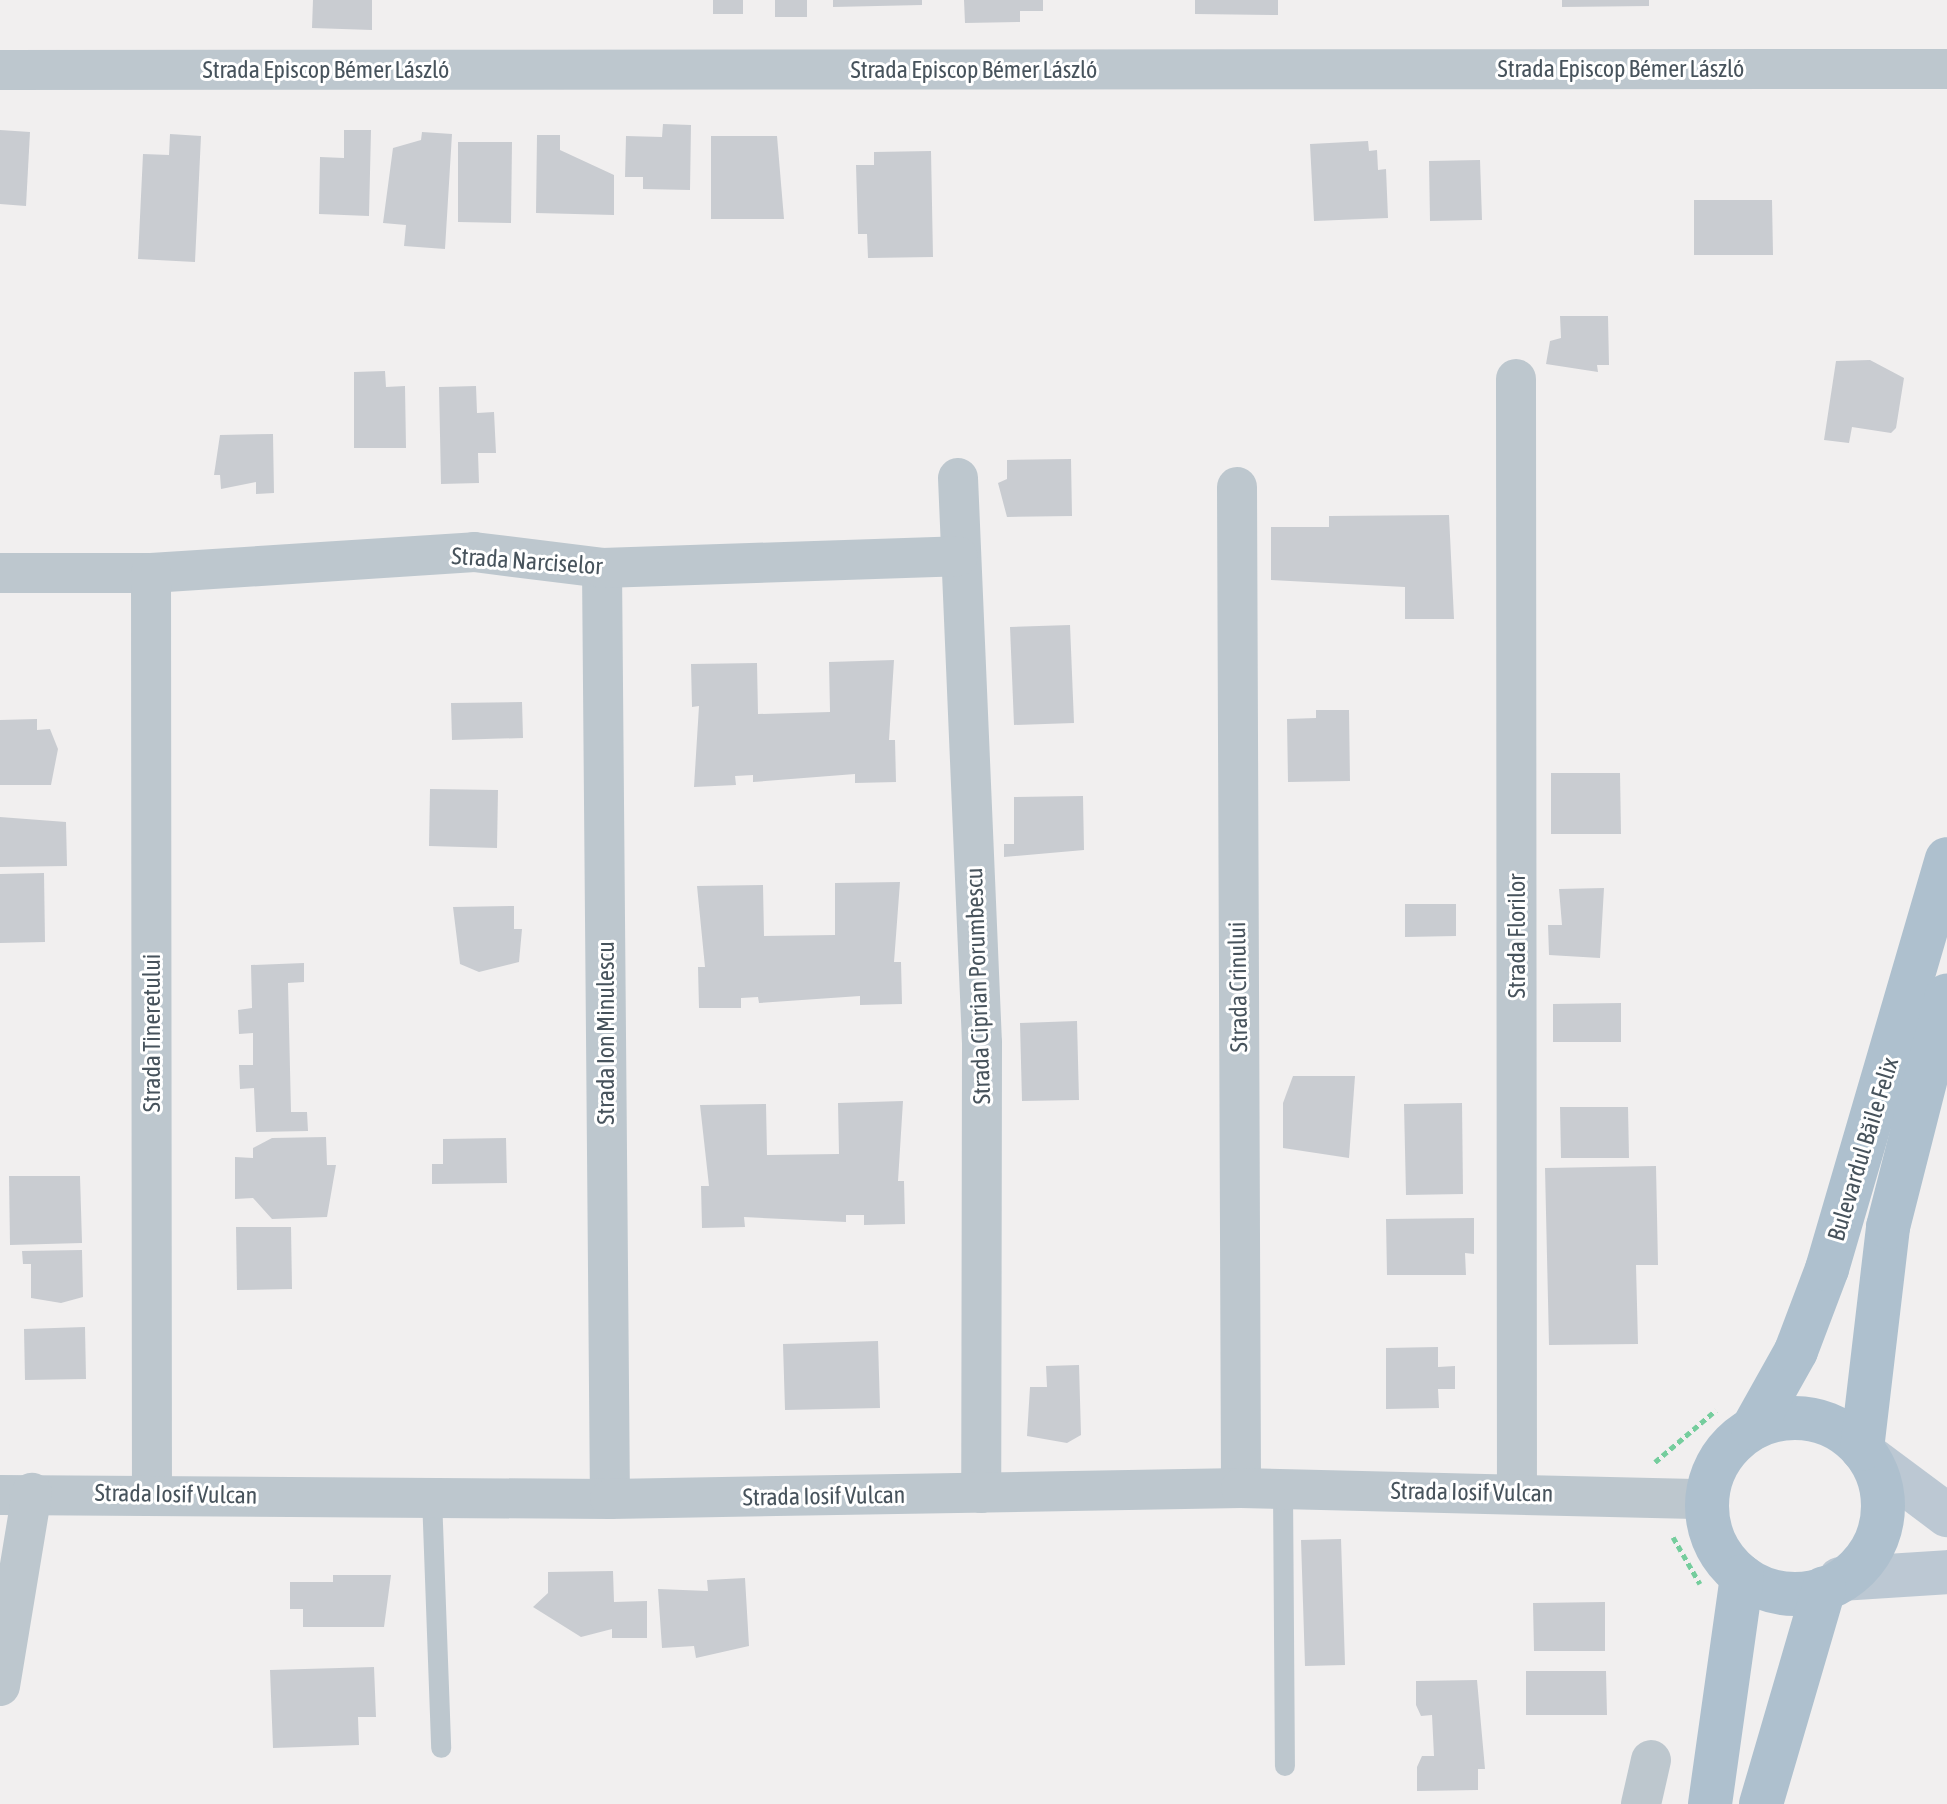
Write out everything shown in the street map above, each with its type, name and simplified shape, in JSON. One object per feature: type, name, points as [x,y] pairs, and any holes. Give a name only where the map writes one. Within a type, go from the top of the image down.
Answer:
[{"type":"main road","name":"Bulevardul Băile Felix","points":[[1753,1428],[1796,1351],[1827,1269],[1947,859]]},
{"type":"main road","name":"Bulevardul Băile Felix","points":[[1865,1453],[1888,1227],[1947,995]]},
{"type":"main road","points":[[1947,1515],[1865,1453],[1811,1420],[1775,1419],[1753,1428],[1721,1458],[1706,1499],[1714,1542],[1742,1576],[1781,1592],[1947,1572]]},
{"type":"main road","points":[[1761,1804],[1832,1584],[1864,1562],[1883,1521],[1881,1483],[1865,1453]]},
{"type":"main road","points":[[1710,1804],[1742,1576]]},
{"type":"street","name":"Strada Episcop Bémer László","points":[[0,70],[1947,69]]},
{"type":"street","name":"Strada Florilor","points":[[1516,379],[1517,1493]]},
{"type":"street","name":"Strada Ciprian Porumbescu","points":[[958,478],[958,556],[982,1043],[981,1493]]},
{"type":"street","name":"Strada Crinului","points":[[1237,487],[1241,1488]]},
{"type":"street","name":"Strada Narciselor","points":[[0,573],[151,573],[474,552],[602,568],[958,556]]},
{"type":"street","name":"Strada Ion Minulescu","points":[[602,568],[610,1499]]},
{"type":"street","name":"Strada Tineretului","points":[[151,573],[152,1494]]},
{"type":"street","name":"Strada Iosif Vulcan","points":[[16,1494],[610,1499],[1241,1488],[1649,1494],[1706,1499]]},
{"type":"street","points":[[0,1686],[16,1494]]},
{"type":"street","points":[[1641,1804],[1651,1760]]},
{"type":"lane","points":[[1283,1489],[1285,1766]]},
{"type":"lane","points":[[432,1497],[441,1748]]},
{"type":"building","points":[[313,0],[372,0],[372,30],[312,28]]},
{"type":"building","points":[[713,0],[743,0],[743,14],[713,14]]},
{"type":"building","points":[[775,0],[807,0],[807,17],[775,17]]},
{"type":"building","points":[[833,0],[922,0],[922,5],[833,7]]},
{"type":"building","points":[[964,0],[1043,0],[1043,11],[1020,11],[1020,22],[965,23]]},
{"type":"building","points":[[1195,0],[1278,0],[1278,15],[1195,14]]},
{"type":"building","points":[[1562,0],[1649,0],[1649,6],[1562,7]]},
{"type":"building","points":[[663,124],[691,125],[690,190],[643,189],[643,177],[625,177],[626,136],[662,137]]},
{"type":"building","points":[[0,130],[30,132],[26,206],[0,204]]},
{"type":"building","points":[[344,130],[371,130],[369,216],[319,214],[320,157],[344,158]]},
{"type":"building","points":[[422,132],[452,134],[445,249],[404,246],[406,225],[383,223],[393,148],[421,140]]},
{"type":"building","points":[[170,134],[201,136],[195,262],[138,259],[143,154],[169,155]]},
{"type":"building","points":[[537,135],[560,135],[560,150],[614,175],[614,215],[536,213]]},
{"type":"building","points":[[711,136],[777,136],[784,219],[711,219]]},
{"type":"building","points":[[1368,141],[1369,151],[1377,150],[1378,170],[1386,169],[1388,218],[1314,221],[1310,144]]},
{"type":"building","points":[[458,142],[512,142],[511,223],[458,222]]},
{"type":"building","points":[[931,151],[933,257],[868,258],[867,234],[858,234],[856,165],[874,165],[874,152]]},
{"type":"building","points":[[1480,160],[1482,220],[1430,221],[1429,161]]},
{"type":"building","points":[[1694,200],[1772,200],[1773,255],[1694,255]]},
{"type":"building","points":[[1560,316],[1608,316],[1609,365],[1597,365],[1598,372],[1546,364],[1550,341],[1561,338]]},
{"type":"building","points":[[1870,360],[1904,378],[1896,428],[1891,433],[1852,427],[1849,443],[1824,440],[1836,361]]},
{"type":"building","points":[[385,371],[386,387],[405,386],[406,448],[354,448],[354,372]]},
{"type":"building","points":[[476,386],[477,413],[494,412],[496,453],[478,453],[479,483],[441,484],[439,387]]},
{"type":"building","points":[[273,434],[274,493],[256,494],[256,482],[221,489],[220,475],[214,475],[220,435]]},
{"type":"building","points":[[1071,459],[1072,516],[1007,517],[998,483],[1007,479],[1007,460]]},
{"type":"building","points":[[1449,515],[1454,619],[1405,619],[1405,587],[1271,580],[1271,527],[1329,527],[1329,516]]},
{"type":"building","points":[[1070,625],[1074,723],[1014,725],[1010,627]]},
{"type":"building","points":[[894,660],[889,740],[895,740],[896,782],[855,783],[855,774],[753,782],[753,775],[735,776],[736,785],[694,787],[699,706],[692,707],[691,664],[757,663],[758,714],[830,712],[829,662]]},
{"type":"building","points":[[522,702],[523,738],[452,740],[451,703]]},
{"type":"building","points":[[1316,710],[1349,710],[1350,781],[1288,782],[1287,719],[1316,718]]},
{"type":"building","points":[[37,719],[37,730],[50,729],[58,749],[51,785],[0,785],[0,720]]},
{"type":"building","points":[[1551,773],[1620,773],[1621,834],[1551,834]]},
{"type":"building","points":[[430,789],[498,790],[497,848],[429,846]]},
{"type":"building","points":[[1083,796],[1084,850],[1004,857],[1004,844],[1014,844],[1014,797]]},
{"type":"building","points":[[0,817],[66,822],[67,866],[0,867]]},
{"type":"building","points":[[44,873],[45,942],[0,943],[0,874]]},
{"type":"building","points":[[900,882],[894,962],[901,962],[902,1004],[860,1005],[860,996],[759,1003],[758,997],[741,998],[741,1008],[699,1008],[698,967],[705,967],[697,886],[763,885],[764,936],[835,935],[835,883]]},
{"type":"building","points":[[1604,888],[1600,958],[1549,955],[1548,925],[1562,925],[1559,889]]},
{"type":"building","points":[[1405,904],[1456,904],[1456,936],[1405,937]]},
{"type":"building","points":[[514,906],[514,929],[522,929],[519,962],[479,972],[460,964],[453,907]]},
{"type":"building","points":[[304,963],[304,982],[288,983],[291,1112],[307,1112],[308,1131],[256,1132],[254,1088],[240,1089],[239,1065],[253,1065],[253,1033],[239,1034],[238,1010],[252,1008],[251,965]]},
{"type":"building","points":[[1621,1003],[1621,1042],[1553,1042],[1553,1004]]},
{"type":"building","points":[[1077,1021],[1079,1100],[1022,1101],[1020,1023]]},
{"type":"building","points":[[1293,1076],[1355,1076],[1349,1158],[1283,1148],[1283,1103]]},
{"type":"building","points":[[903,1101],[898,1181],[904,1181],[905,1224],[864,1225],[864,1215],[846,1215],[846,1222],[744,1217],[745,1227],[702,1228],[701,1186],[709,1186],[700,1105],[766,1104],[767,1155],[839,1154],[838,1103]]},
{"type":"building","points":[[1462,1103],[1463,1194],[1406,1195],[1404,1104]]},
{"type":"building","points":[[1560,1107],[1628,1107],[1629,1158],[1561,1158]]},
{"type":"building","points":[[326,1137],[327,1165],[336,1165],[327,1217],[272,1219],[253,1198],[235,1199],[235,1157],[253,1158],[253,1148],[272,1138]]},
{"type":"building","points":[[506,1138],[507,1183],[432,1184],[432,1164],[443,1164],[443,1139]]},
{"type":"building","points":[[1656,1166],[1658,1265],[1636,1265],[1638,1344],[1549,1345],[1545,1168]]},
{"type":"building","points":[[9,1176],[80,1176],[82,1243],[10,1245]]},
{"type":"building","points":[[1474,1218],[1474,1254],[1465,1253],[1466,1275],[1387,1275],[1386,1219]]},
{"type":"building","points":[[236,1227],[291,1227],[292,1289],[237,1290]]},
{"type":"building","points":[[82,1250],[83,1297],[61,1303],[31,1298],[31,1264],[23,1264],[22,1251]]},
{"type":"building","points":[[85,1327],[86,1379],[25,1380],[24,1329]]},
{"type":"building","points":[[878,1341],[880,1408],[785,1410],[783,1344]]},
{"type":"building","points":[[1438,1347],[1438,1367],[1455,1366],[1455,1389],[1438,1389],[1439,1408],[1386,1409],[1386,1348]]},
{"type":"building","points":[[1079,1365],[1081,1435],[1067,1443],[1027,1436],[1030,1387],[1047,1387],[1046,1366]]},
{"type":"building","points":[[1341,1539],[1345,1665],[1305,1666],[1301,1540]]},
{"type":"building","points":[[613,1571],[614,1602],[647,1601],[647,1638],[612,1638],[612,1629],[581,1637],[533,1607],[548,1593],[548,1572]]},
{"type":"building","points":[[333,1575],[391,1575],[384,1627],[303,1627],[303,1609],[290,1609],[290,1582],[333,1582]]},
{"type":"building","points":[[745,1578],[749,1646],[696,1658],[694,1646],[662,1648],[658,1589],[708,1591],[707,1580]]},
{"type":"building","points":[[1605,1602],[1605,1651],[1534,1651],[1533,1603]]},
{"type":"building","points":[[374,1667],[376,1717],[358,1717],[359,1745],[273,1748],[270,1670]]},
{"type":"building","points":[[1526,1671],[1606,1671],[1607,1715],[1526,1715]]},
{"type":"building","points":[[1477,1680],[1485,1769],[1478,1769],[1478,1790],[1417,1791],[1417,1767],[1422,1756],[1434,1756],[1432,1715],[1421,1716],[1416,1705],[1416,1681]]}]
